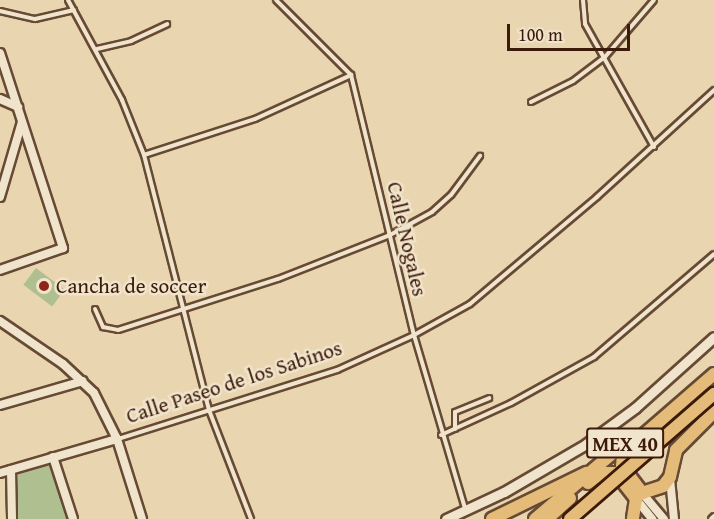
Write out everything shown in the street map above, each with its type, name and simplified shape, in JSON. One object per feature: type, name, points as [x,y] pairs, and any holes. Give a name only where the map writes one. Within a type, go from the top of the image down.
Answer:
[{"type":"main road","name":"MEX 40","points":[[535,519],[587,472],[714,366]]},
{"type":"main road","points":[[633,519],[639,496],[622,466],[623,453],[714,374]]},
{"type":"main road","name":"MEX 40","points":[[570,519],[714,394]]},
{"type":"main road","points":[[639,496],[659,488],[670,477],[676,450],[714,412]]},
{"type":"main road","points":[[547,519],[606,471],[616,473],[639,496]]},
{"type":"main road","points":[[492,519],[587,472]]},
{"type":"street","points":[[0,53],[63,248],[0,270]]},
{"type":"street","points":[[0,99],[18,107]]},
{"type":"street","points":[[0,197],[22,120]]},
{"type":"street","points":[[0,321],[32,340],[83,381],[104,408],[117,439],[142,519]]},
{"type":"street","points":[[446,519],[466,511],[586,444],[634,408],[714,338]]},
{"type":"street","points":[[0,405],[83,381]]},
{"type":"street","name":"Calle Paseo de los Sabinos","points":[[0,473],[117,439]]},
{"type":"street","points":[[53,457],[73,519]]},
{"type":"street","points":[[11,470],[12,519]]},
{"type":"street","points":[[670,477],[674,519]]},
{"type":"street","points":[[639,496],[652,519]]},
{"type":"street","points":[[639,496],[663,519]]},
{"type":"lane","points":[[68,0],[96,49],[144,155],[209,410],[251,519]]},
{"type":"lane","points":[[144,155],[255,119],[351,75],[276,0]]},
{"type":"lane","points":[[583,0],[585,24],[654,147]]},
{"type":"lane","points":[[531,102],[573,81],[605,57],[654,0]]},
{"type":"lane","points":[[0,11],[35,19],[74,10]]},
{"type":"lane","points":[[96,49],[132,40],[167,24]]},
{"type":"lane","name":"Calle Nogales","points":[[351,75],[414,335],[441,435],[466,511]]},
{"type":"lane","name":"Calle Paseo de los Sabinos","points":[[117,439],[337,370],[414,335],[498,283],[654,147],[714,90]]},
{"type":"lane","points":[[95,309],[103,327],[114,331],[278,279],[390,235],[432,212],[451,195],[480,156]]},
{"type":"lane","points":[[441,435],[594,357],[714,254]]},
{"type":"lane","points":[[454,429],[454,412],[489,398]]},
{"type":"green space","name":"Cancha de soccer","points":[[36,268],[65,290],[52,306],[23,285]]},
{"type":"green space","points":[[51,463],[69,519],[15,519],[15,473]]},
{"type":"place","name":"Cancha de soccer","points":[[44,286]]}]
